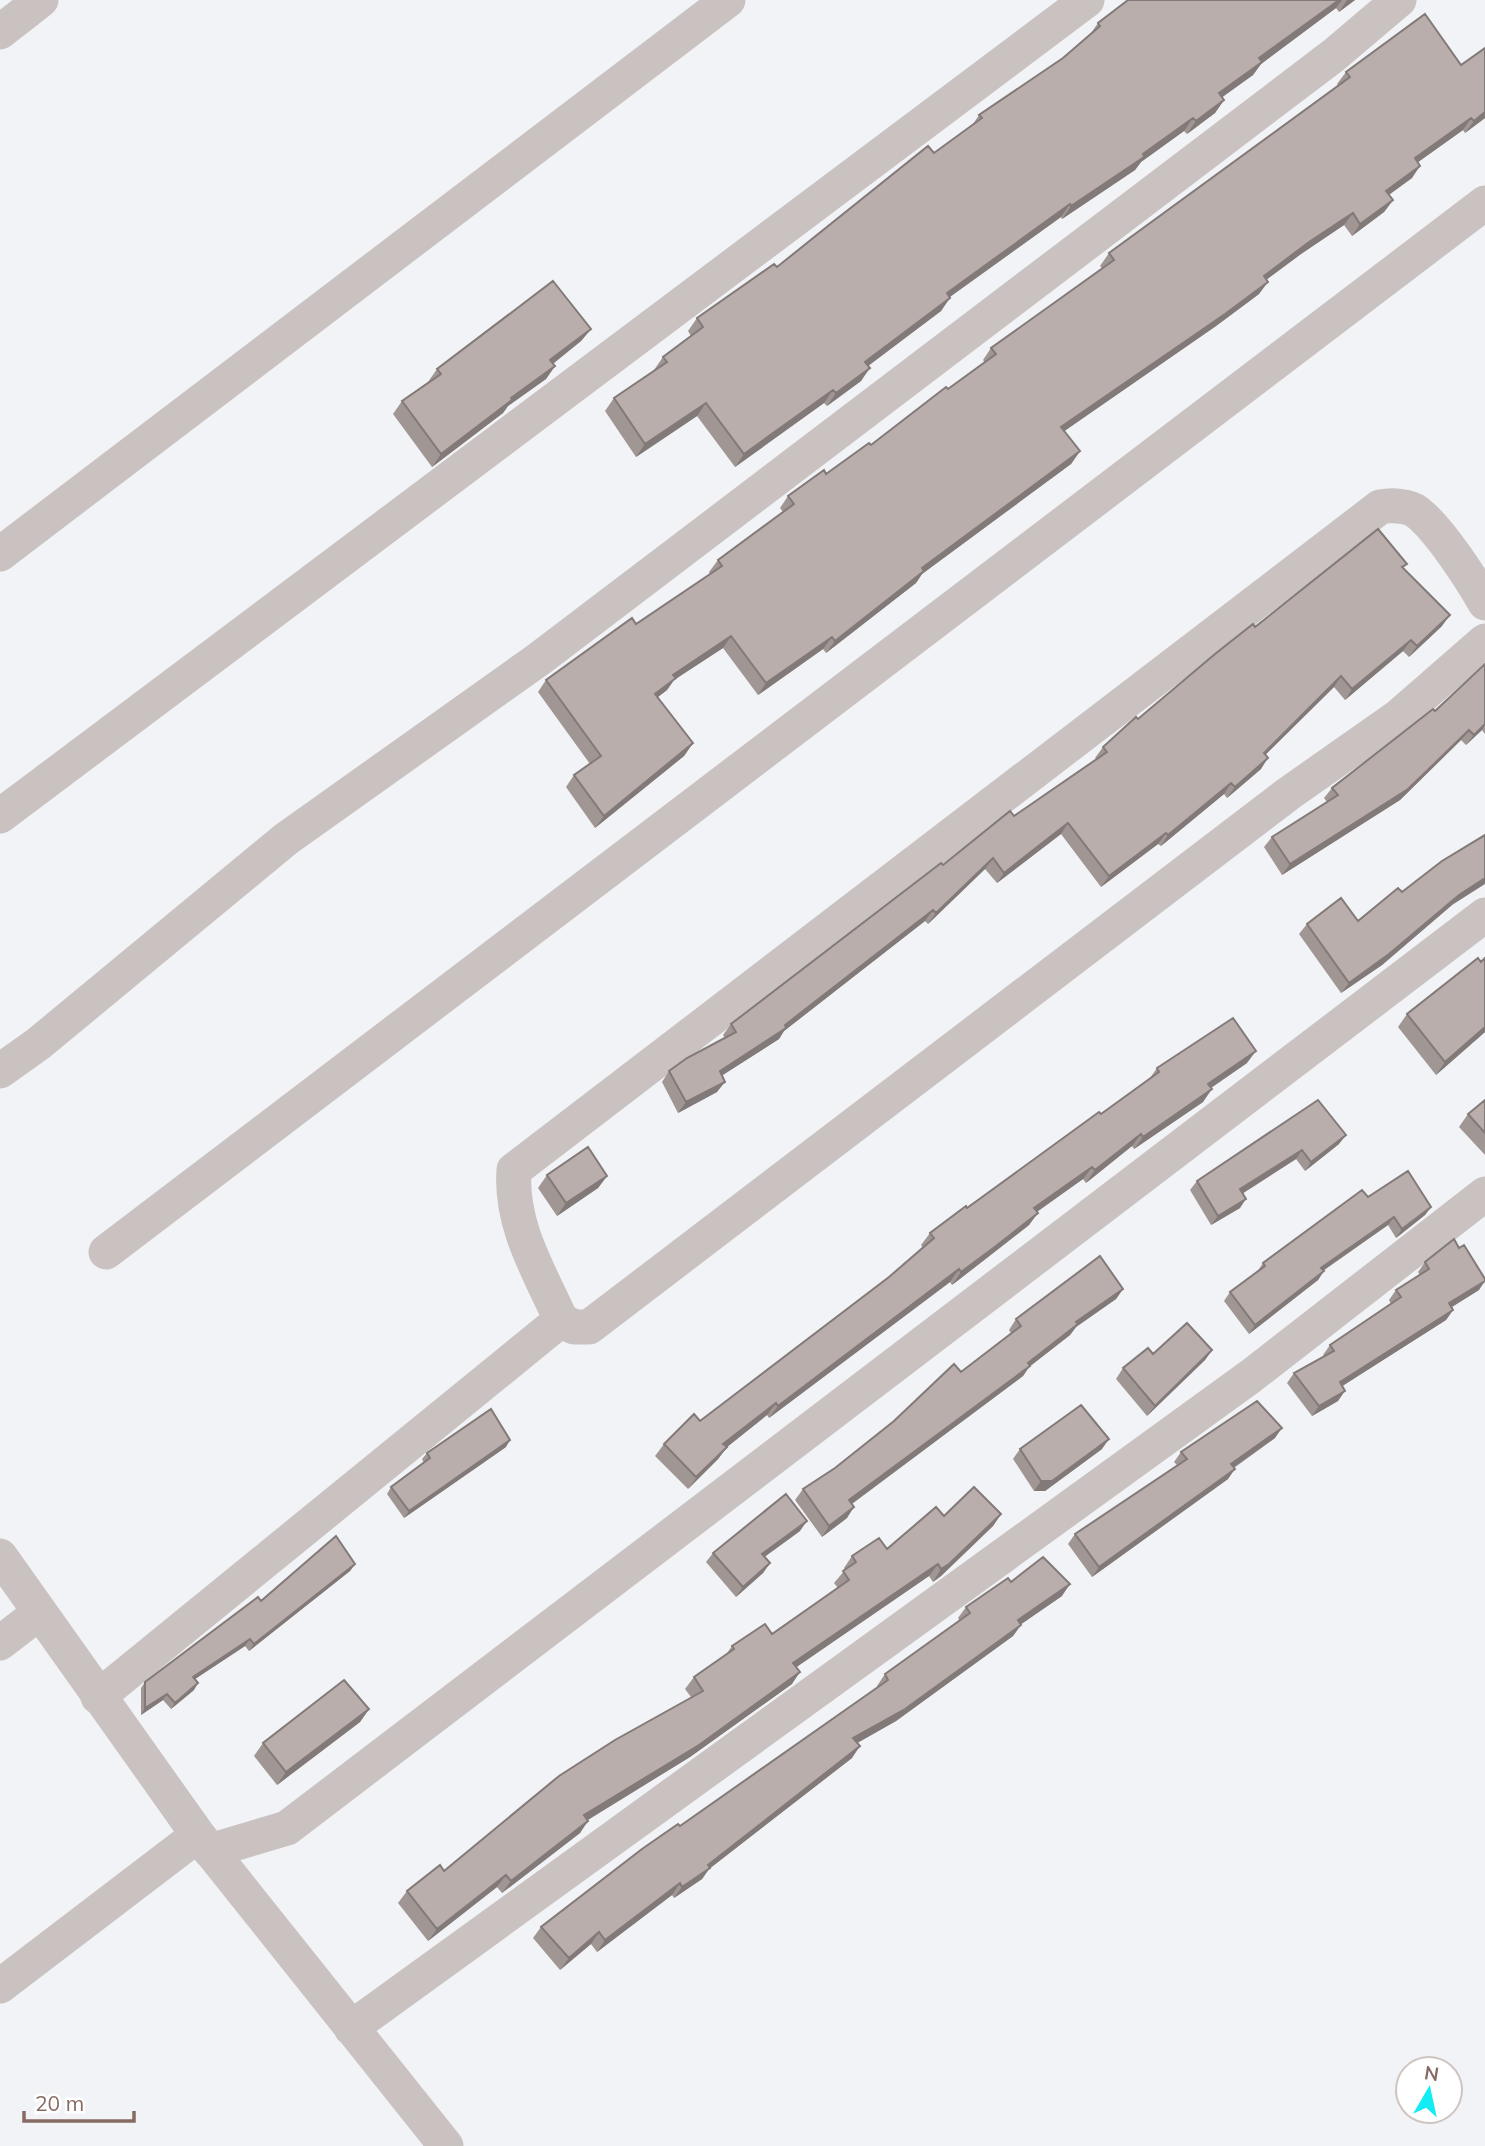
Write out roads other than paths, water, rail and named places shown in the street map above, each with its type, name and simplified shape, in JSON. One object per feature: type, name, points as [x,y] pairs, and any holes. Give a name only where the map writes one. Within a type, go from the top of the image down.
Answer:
[{"type":"street","points":[[0,32],[41,0]]},
{"type":"street","points":[[0,554],[729,0]]},
{"type":"street","points":[[0,816],[1087,0]]},
{"type":"street","points":[[0,1071],[38,1044],[286,839],[550,651],[1334,55],[1399,0]]},
{"type":"street","points":[[106,1252],[1485,203]]},
{"type":"street","points":[[1485,603],[1477,567],[1415,510],[1392,505],[1380,507],[514,1170],[512,1194],[518,1226],[561,1320],[574,1327],[589,1327],[1288,794],[1399,716],[1485,641]]},
{"type":"street","points":[[0,1986],[204,1843],[287,1828],[1485,915]]},
{"type":"street","points":[[351,2028],[1251,1377],[1485,1194]]},
{"type":"street","points":[[97,1697],[561,1320]]},
{"type":"street","points":[[0,1556],[97,1697],[204,1843],[446,2146]]},
{"type":"street","points":[[0,1643],[39,1613]]}]
